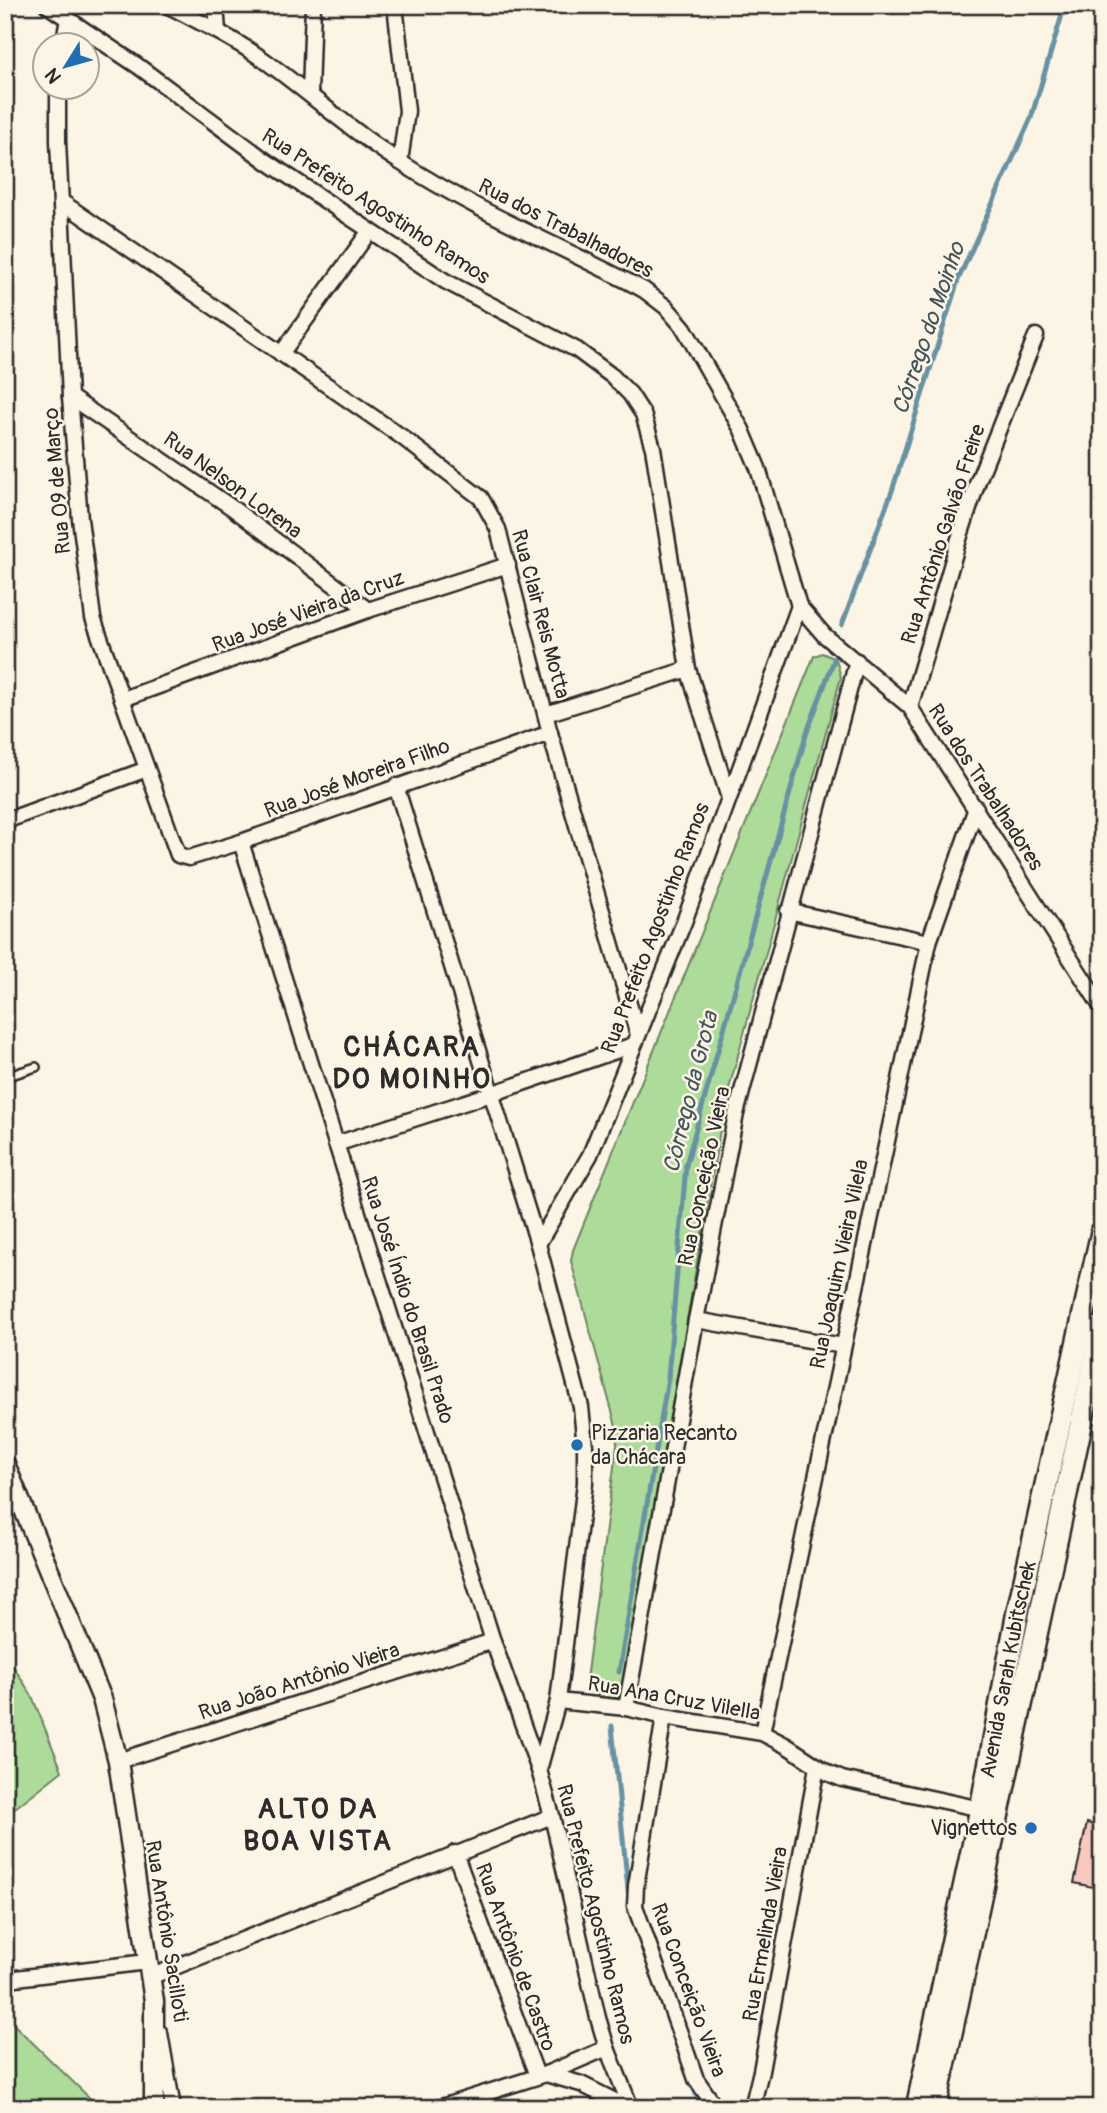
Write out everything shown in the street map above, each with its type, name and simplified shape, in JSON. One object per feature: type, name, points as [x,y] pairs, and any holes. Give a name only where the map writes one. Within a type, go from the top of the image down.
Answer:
[{"type":"main road","name":"Avenida Sarah Kubitschek","points":[[917,2108],[981,1809],[1018,1611],[1102,1233]]},
{"type":"main road","name":"Avenida Sarah Kubitschek","points":[[935,2108],[1102,1326]]},
{"type":"street","name":"Rua Prefeito Agostinho Ramos","points":[[47,5],[138,66],[266,161],[444,281],[577,350],[612,376],[630,394],[643,414],[653,448],[688,669],[728,795],[684,922],[590,1155],[538,1244],[581,1407],[585,1446],[584,1483],[558,1701],[538,1770],[552,1816],[583,1962],[607,2048],[630,2108]]},
{"type":"street","name":"Rua dos Trabalhadores","points":[[167,5],[218,31],[263,59],[358,134],[400,162],[475,206],[644,290],[666,307],[700,353],[742,430],[758,468],[799,606],[824,635],[910,707],[1102,1008]]},
{"type":"street","points":[[216,5],[218,31]]},
{"type":"street","points":[[310,94],[313,5]]},
{"type":"street","points":[[395,5],[407,111],[400,162]]},
{"type":"street","points":[[66,32],[68,19]]},
{"type":"street","name":"Rua 09 de Março","points":[[58,102],[71,397],[80,519],[93,618],[178,855]]},
{"type":"street","name":"Rua Clair Reis Motta","points":[[62,202],[412,445],[481,498],[498,529],[550,733],[636,1040]]},
{"type":"street","points":[[281,354],[369,232]]},
{"type":"street","name":"Rua Antônio Galvão Freire","points":[[910,707],[958,539],[978,481],[1036,336]]},
{"type":"street","name":"Rua Nelson Lorena","points":[[71,397],[231,507],[368,610]]},
{"type":"street","name":"Rua José Vieira da Cruz","points":[[123,699],[368,610],[508,565]]},
{"type":"street","points":[[728,795],[799,606]]},
{"type":"street","name":"Rua Conceição Vieira","points":[[626,1708],[736,1114],[856,661]]},
{"type":"street","points":[[546,714],[688,669]]},
{"type":"street","name":"Rua José Moreira Filho","points":[[178,855],[189,858],[241,842],[550,733]]},
{"type":"street","points":[[5,821],[148,769]]},
{"type":"street","points":[[396,786],[538,1244]]},
{"type":"street","name":"Rua Joaquim Vieira Vilela","points":[[762,1733],[929,942],[976,808]]},
{"type":"street","name":"Rua José Índio do Brasil Prado","points":[[241,842],[493,1641],[538,1770]]},
{"type":"street","points":[[788,911],[929,942]]},
{"type":"street","points":[[336,1144],[491,1094],[636,1040]]},
{"type":"street","points":[[696,1320],[843,1346]]},
{"type":"street","name":"Rua Antônio Sacilloti","points":[[5,1464],[102,1699],[118,1760],[148,1970],[173,2108]]},
{"type":"street","name":"Rua João Antônio Vieira","points":[[118,1760],[493,1641]]},
{"type":"street","name":"Rua Ana Cruz Vilella","points":[[558,1701],[626,1708],[762,1733],[842,1779],[981,1809]]},
{"type":"street","name":"Rua Conceição Vieira","points":[[664,1717],[635,1906],[696,2079],[716,2108]]},
{"type":"street","name":"Rua Ermelinda Vieira","points":[[752,2108],[817,1767]]},
{"type":"street","points":[[8,1979],[148,1970],[552,1816]]},
{"type":"street","name":"Rua Antônio de Castro","points":[[455,1853],[542,2075]]},
{"type":"street","points":[[154,2001],[154,2108]]},
{"type":"street","points":[[438,2108],[465,2103],[607,2048]]},
{"type":"street","points":[[542,2075],[581,2084],[630,2108]]},
{"type":"lane","points":[[5,1077],[36,1067]]},
{"type":"green space","points":[[822,653],[836,659],[841,677],[724,1107],[622,1695],[605,1698],[596,1694],[586,1680],[617,1444],[616,1426],[571,1261],[573,1250],[814,656]]},
{"type":"green space","points":[[5,1653],[32,1696],[62,1771],[5,1816]]},
{"type":"green space","points":[[5,2016],[100,2108],[5,2108]]},
{"type":"building","points":[[1087,1823],[1102,1827],[1102,1889],[1074,1883]]},
{"type":"waterway","name":"Córrego do Moinho","points":[[842,625],[892,491],[958,280],[1031,118],[1065,5]]},
{"type":"waterway","name":"Córrego da Grota","points":[[619,1672],[668,1378],[686,1165],[806,735],[835,657]]},
{"type":"waterway","points":[[612,1726],[629,1900]]},
{"type":"waterway","points":[[691,2081],[701,2108]]},
{"type":"place","name":"Pizzaria Recanto da Chácara","points":[[577,1445]]},
{"type":"place","name":"Vignettos","points":[[1031,1828]]},
{"type":"district","name":"CHÁCARA DO MOINHO","points":[[412,1062]]},
{"type":"district","name":"ALTO DA BOA VISTA","points":[[318,1824]]}]
